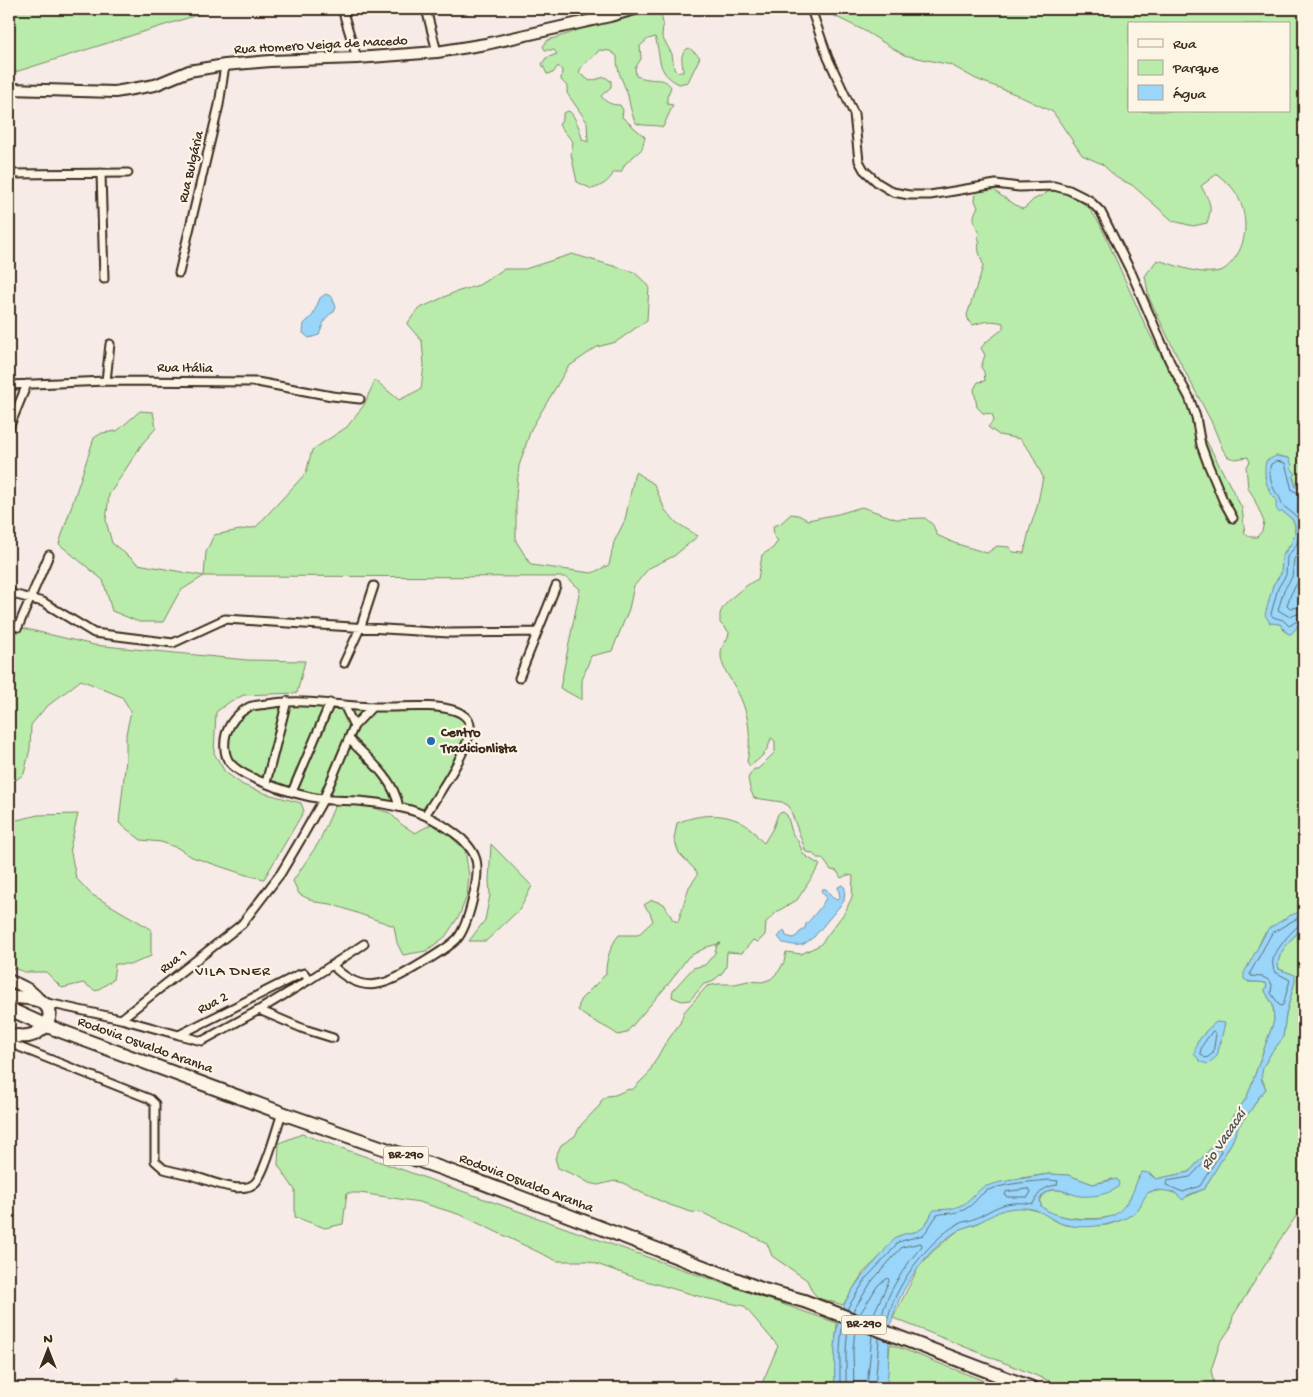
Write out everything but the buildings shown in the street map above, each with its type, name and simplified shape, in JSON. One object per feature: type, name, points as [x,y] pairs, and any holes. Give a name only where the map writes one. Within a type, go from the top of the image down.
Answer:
[{"type":"highway","points":[[9,998],[30,998],[41,1002],[50,1013],[47,1026],[36,1033],[28,1036],[9,1035]]},
{"type":"highway","name":"Rodovia Osvaldo Aranha","points":[[9,1009],[47,1026],[282,1113],[475,1180],[771,1293],[804,1302],[1032,1388]]},
{"type":"street","points":[[342,9],[357,58]]},
{"type":"street","points":[[426,9],[438,52]]},
{"type":"street","name":"Rua Homero Veiga de Macedo","points":[[9,89],[115,92],[155,85],[189,72],[225,65],[438,52],[486,44],[635,9]]},
{"type":"street","points":[[811,9],[832,67],[854,114],[859,161],[864,170],[878,183],[893,192],[909,195],[930,195],[996,184],[1019,187],[1054,186],[1069,190],[1089,200],[1101,212],[1131,272],[1170,362],[1189,397],[1196,417],[1201,445],[1223,500],[1233,518]]},
{"type":"street","name":"Rua Bulgária","points":[[179,272],[219,105],[225,65]]},
{"type":"street","points":[[100,173],[104,279]]},
{"type":"street","points":[[9,174],[128,173]]},
{"type":"street","points":[[106,381],[110,344]]},
{"type":"street","name":"Rua Itália","points":[[9,385],[106,381],[257,382],[332,396],[360,399]]},
{"type":"street","points":[[9,428],[27,384]]},
{"type":"street","points":[[18,627],[49,555]]},
{"type":"street","points":[[344,663],[361,626],[374,586]]},
{"type":"street","points":[[519,678],[556,586]]},
{"type":"street","points":[[9,594],[43,602],[94,633],[173,643],[225,619],[449,633],[538,632]]},
{"type":"street","points":[[266,783],[287,701]]},
{"type":"street","points":[[332,965],[353,982],[368,985],[382,984],[445,948],[459,937],[472,903],[478,870],[475,856],[465,842],[446,826],[426,814],[399,807],[358,801],[323,800],[292,792],[250,777],[229,762],[224,750],[226,735],[234,719],[250,707],[287,701],[372,707],[436,708],[456,711],[467,717],[470,726],[468,740],[426,814]]},
{"type":"street","points":[[292,792],[330,703]]},
{"type":"street","points":[[344,705],[354,726]]},
{"type":"street","name":"Rua 1","points":[[121,1019],[242,924],[281,873],[323,800],[354,726],[372,707]]},
{"type":"street","points":[[348,739],[380,770],[392,786],[399,807]]},
{"type":"street","name":"Rua 2","points":[[41,1002],[121,1019],[202,1041],[310,980],[364,944]]},
{"type":"street","name":"Rua 2","points":[[179,1035],[298,975],[304,973],[310,980]]},
{"type":"street","points":[[9,980],[27,988],[41,1002]]},
{"type":"street","points":[[259,1010],[304,1029],[334,1038]]},
{"type":"street","points":[[9,1044],[150,1099],[155,1104],[155,1161],[158,1165],[164,1169],[225,1186],[244,1188],[251,1186],[257,1181],[263,1171],[282,1113]]},
{"type":"green space","points":[[9,9],[216,9],[9,74]]},
{"type":"green space","points":[[650,9],[660,9],[663,23],[662,37],[672,54],[674,69],[677,72],[683,72],[682,55],[689,48],[700,57],[688,82],[679,84],[666,75],[661,64],[655,37],[648,39],[640,46],[641,59],[635,68],[636,76],[664,81],[671,87],[667,97],[667,104],[673,105],[663,127],[636,123],[619,73],[617,56],[610,51],[599,50],[580,69],[579,73],[590,81],[605,77],[611,81],[611,87],[601,96],[609,103],[620,105],[623,110],[622,117],[645,137],[642,149],[625,164],[621,172],[614,172],[605,183],[592,189],[577,182],[571,154],[573,142],[559,125],[563,119],[563,113],[569,111],[577,124],[582,139],[588,142],[587,122],[567,93],[567,86],[561,80],[562,70],[558,66],[553,73],[547,74],[542,64],[546,58],[557,54],[554,50],[545,50],[543,46],[548,40],[571,33],[590,23]]},
{"type":"green space","points":[[820,9],[1304,9],[1304,488],[1296,487],[1289,458],[1276,456],[1265,477],[1273,497],[1282,511],[1292,519],[1295,525],[1295,534],[1291,544],[1284,552],[1281,574],[1273,585],[1274,623],[1280,624],[1285,632],[1293,631],[1299,625],[1304,626],[1304,911],[1283,920],[1264,934],[1249,964],[1248,982],[1267,984],[1265,991],[1273,1005],[1274,1021],[1247,1097],[1213,1146],[1189,1172],[1156,1179],[1151,1174],[1139,1176],[1128,1203],[1120,1212],[1108,1217],[1086,1219],[1062,1216],[1044,1209],[1040,1203],[1043,1196],[1052,1190],[1083,1196],[1113,1179],[1093,1184],[1068,1175],[1049,1174],[1014,1179],[974,1194],[971,1199],[961,1206],[933,1212],[924,1227],[919,1231],[898,1236],[886,1251],[863,1273],[843,1305],[818,1298],[807,1280],[772,1256],[767,1243],[703,1213],[691,1212],[670,1205],[633,1189],[624,1183],[615,1181],[598,1185],[589,1183],[558,1168],[555,1158],[561,1145],[575,1136],[581,1125],[600,1105],[601,1101],[607,1096],[629,1089],[632,1090],[648,1074],[663,1047],[680,1023],[684,1012],[707,986],[748,981],[762,982],[771,979],[784,962],[786,952],[801,954],[820,945],[845,912],[852,897],[853,876],[847,875],[841,878],[837,871],[831,870],[822,858],[817,858],[812,853],[806,852],[789,806],[782,802],[754,798],[748,778],[754,769],[758,769],[775,752],[775,741],[771,738],[764,754],[750,766],[747,762],[749,734],[747,715],[721,658],[721,650],[728,638],[729,632],[720,623],[720,614],[730,599],[758,579],[762,555],[773,548],[778,541],[774,536],[773,526],[781,523],[791,514],[808,520],[862,507],[896,519],[925,518],[933,525],[937,535],[954,543],[987,553],[997,546],[1009,547],[1013,552],[1024,553],[1043,477],[1030,451],[1020,439],[999,435],[988,427],[994,420],[992,414],[983,413],[977,407],[974,389],[978,382],[985,381],[984,372],[981,367],[985,355],[981,348],[1003,329],[1003,323],[988,321],[973,325],[969,322],[967,315],[983,267],[978,248],[980,241],[978,239],[979,231],[974,219],[978,207],[975,201],[976,192],[980,189],[991,187],[1022,209],[1033,200],[1054,189],[1070,194],[1088,207],[1100,224],[1146,327],[1242,508],[1245,534],[1257,537],[1262,531],[1264,522],[1248,488],[1246,466],[1250,462],[1248,457],[1235,459],[1228,457],[1223,450],[1211,421],[1149,298],[1145,276],[1157,260],[1204,272],[1220,271],[1230,264],[1241,248],[1245,231],[1242,205],[1232,188],[1217,174],[1201,186],[1210,204],[1207,223],[1193,226],[1173,221],[1132,185],[1117,178],[1102,164],[1082,155],[1053,112],[1015,94],[976,79],[951,65],[904,55],[863,30]],"holes":[[[1213,1025],[1221,1034],[1221,1043],[1197,1043]]]},
{"type":"green space","points":[[572,254],[634,272],[649,286],[647,320],[616,342],[597,347],[568,367],[531,429],[519,466],[516,496],[516,541],[531,565],[592,573],[609,565],[614,542],[625,520],[635,472],[654,484],[665,510],[677,523],[698,536],[674,556],[649,568],[634,586],[629,609],[612,651],[591,656],[582,680],[582,700],[560,688],[580,589],[566,577],[204,576],[206,552],[214,535],[256,527],[306,473],[312,450],[347,427],[364,405],[375,380],[399,400],[421,389],[424,365],[422,341],[407,324],[418,309],[453,293],[479,285],[504,269],[525,269]]},
{"type":"green space","points":[[140,411],[153,412],[156,428],[142,444],[109,495],[106,521],[112,543],[138,564],[204,576],[180,591],[163,622],[139,622],[112,611],[103,580],[59,544],[94,438],[102,433],[117,431]]},
{"type":"green space","points":[[22,628],[94,645],[247,660],[305,661],[297,693],[244,695],[231,701],[216,712],[214,753],[225,772],[243,785],[301,803],[304,811],[264,879],[192,857],[178,848],[161,842],[141,840],[119,823],[126,759],[126,734],[131,711],[122,697],[81,680],[45,708],[31,725],[30,749],[24,774],[9,785],[9,630]]},
{"type":"green space","points":[[287,701],[436,708],[467,717],[468,740],[426,814],[399,807],[323,800],[250,777],[229,762],[226,734],[235,718],[250,708]]},
{"type":"green space","points":[[336,803],[368,806],[390,813],[401,824],[415,833],[432,824],[449,835],[465,850],[469,876],[467,896],[459,916],[445,937],[426,951],[403,955],[397,943],[394,926],[331,904],[315,902],[299,894],[293,881],[319,842]]},
{"type":"green space","points":[[783,812],[787,815],[793,835],[797,839],[804,855],[820,865],[797,900],[778,911],[766,922],[765,935],[758,942],[753,940],[742,953],[727,952],[726,967],[723,972],[712,982],[704,984],[690,1000],[682,1001],[672,997],[673,990],[693,968],[705,965],[715,953],[717,945],[721,943],[707,947],[688,957],[670,982],[626,1033],[618,1035],[578,1010],[580,1000],[606,974],[609,953],[619,935],[638,935],[653,921],[644,905],[652,900],[664,904],[673,920],[678,922],[689,887],[697,876],[697,872],[679,853],[674,839],[677,823],[705,816],[734,819],[753,831],[764,843],[773,828],[778,814]]},
{"type":"green space","points":[[9,814],[17,820],[38,815],[78,814],[70,848],[76,878],[91,894],[151,929],[151,956],[133,964],[115,964],[113,980],[96,991],[83,983],[62,988],[46,972],[25,972],[9,967]]},
{"type":"green space","points":[[491,844],[532,886],[520,909],[486,941],[469,941],[485,920],[490,895]]},
{"type":"green space","points":[[1304,927],[1304,1205],[1279,1241],[1233,1316],[1231,1327],[1220,1343],[1211,1370],[1215,1388],[1067,1388],[893,1318],[918,1268],[933,1251],[960,1229],[976,1224],[1000,1210],[1021,1207],[1042,1212],[1053,1220],[1065,1225],[1107,1225],[1133,1214],[1141,1206],[1143,1198],[1149,1192],[1165,1190],[1186,1197],[1204,1189],[1232,1142],[1238,1127],[1266,1089],[1261,1076],[1263,1067],[1283,1038],[1286,1014],[1295,981],[1292,974],[1279,969],[1279,957],[1295,935]]},
{"type":"green space","points":[[302,1134],[837,1323],[835,1388],[760,1388],[778,1346],[744,1306],[705,1298],[639,1279],[588,1261],[557,1261],[461,1215],[419,1202],[360,1193],[347,1193],[343,1224],[325,1228],[295,1217],[295,1190],[278,1165],[279,1143]]},
{"type":"green space","points":[[890,1344],[1002,1388],[886,1388]]},
{"type":"water","points":[[326,294],[332,297],[336,307],[334,312],[326,319],[319,335],[309,338],[303,333],[304,324],[313,315],[320,298]]},
{"type":"water","points":[[1276,456],[1289,458],[1292,465],[1291,468],[1296,474],[1293,477],[1296,487],[1304,488],[1304,626],[1299,625],[1291,634],[1288,634],[1280,624],[1270,623],[1265,615],[1273,585],[1281,574],[1282,557],[1291,544],[1295,533],[1295,525],[1292,519],[1282,511],[1280,513],[1277,510],[1276,499],[1266,482],[1266,461]]},
{"type":"water","points":[[842,885],[845,888],[844,901],[814,937],[801,945],[783,943],[778,937],[784,930],[786,936],[793,938],[798,935],[821,907],[826,897],[821,891],[822,889],[826,889],[837,900],[840,897],[838,887]]},
{"type":"water","name":"Rio Vacacaí","points":[[1304,911],[1304,927],[1295,935],[1279,957],[1279,969],[1295,975],[1295,981],[1286,1014],[1283,1038],[1263,1067],[1261,1079],[1266,1089],[1238,1127],[1232,1142],[1204,1189],[1188,1195],[1183,1200],[1174,1192],[1158,1190],[1149,1192],[1134,1213],[1117,1222],[1106,1225],[1072,1226],[1062,1224],[1036,1210],[1015,1208],[998,1212],[959,1230],[948,1237],[927,1256],[918,1267],[898,1303],[891,1325],[886,1388],[835,1388],[836,1334],[844,1305],[851,1292],[893,1240],[899,1236],[918,1231],[927,1223],[934,1210],[951,1209],[964,1204],[983,1187],[1049,1174],[1068,1175],[1093,1184],[1117,1179],[1118,1187],[1105,1194],[1080,1196],[1054,1190],[1044,1194],[1040,1199],[1041,1206],[1065,1217],[1105,1218],[1112,1216],[1122,1209],[1142,1172],[1148,1173],[1156,1179],[1189,1172],[1213,1146],[1247,1097],[1274,1021],[1273,1005],[1265,991],[1267,984],[1246,980],[1244,979],[1244,973],[1268,929],[1291,915]]},
{"type":"water","points":[[1216,1022],[1225,1023],[1217,1056],[1208,1064],[1201,1062],[1194,1054],[1197,1043]]},
{"type":"waterway","points":[[174,1380],[181,1388]]},
{"type":"place","name":"Centro Tradicionlista","points":[[431,741]]},
{"type":"district","name":"VILA DNER","points":[[233,972]]}]
